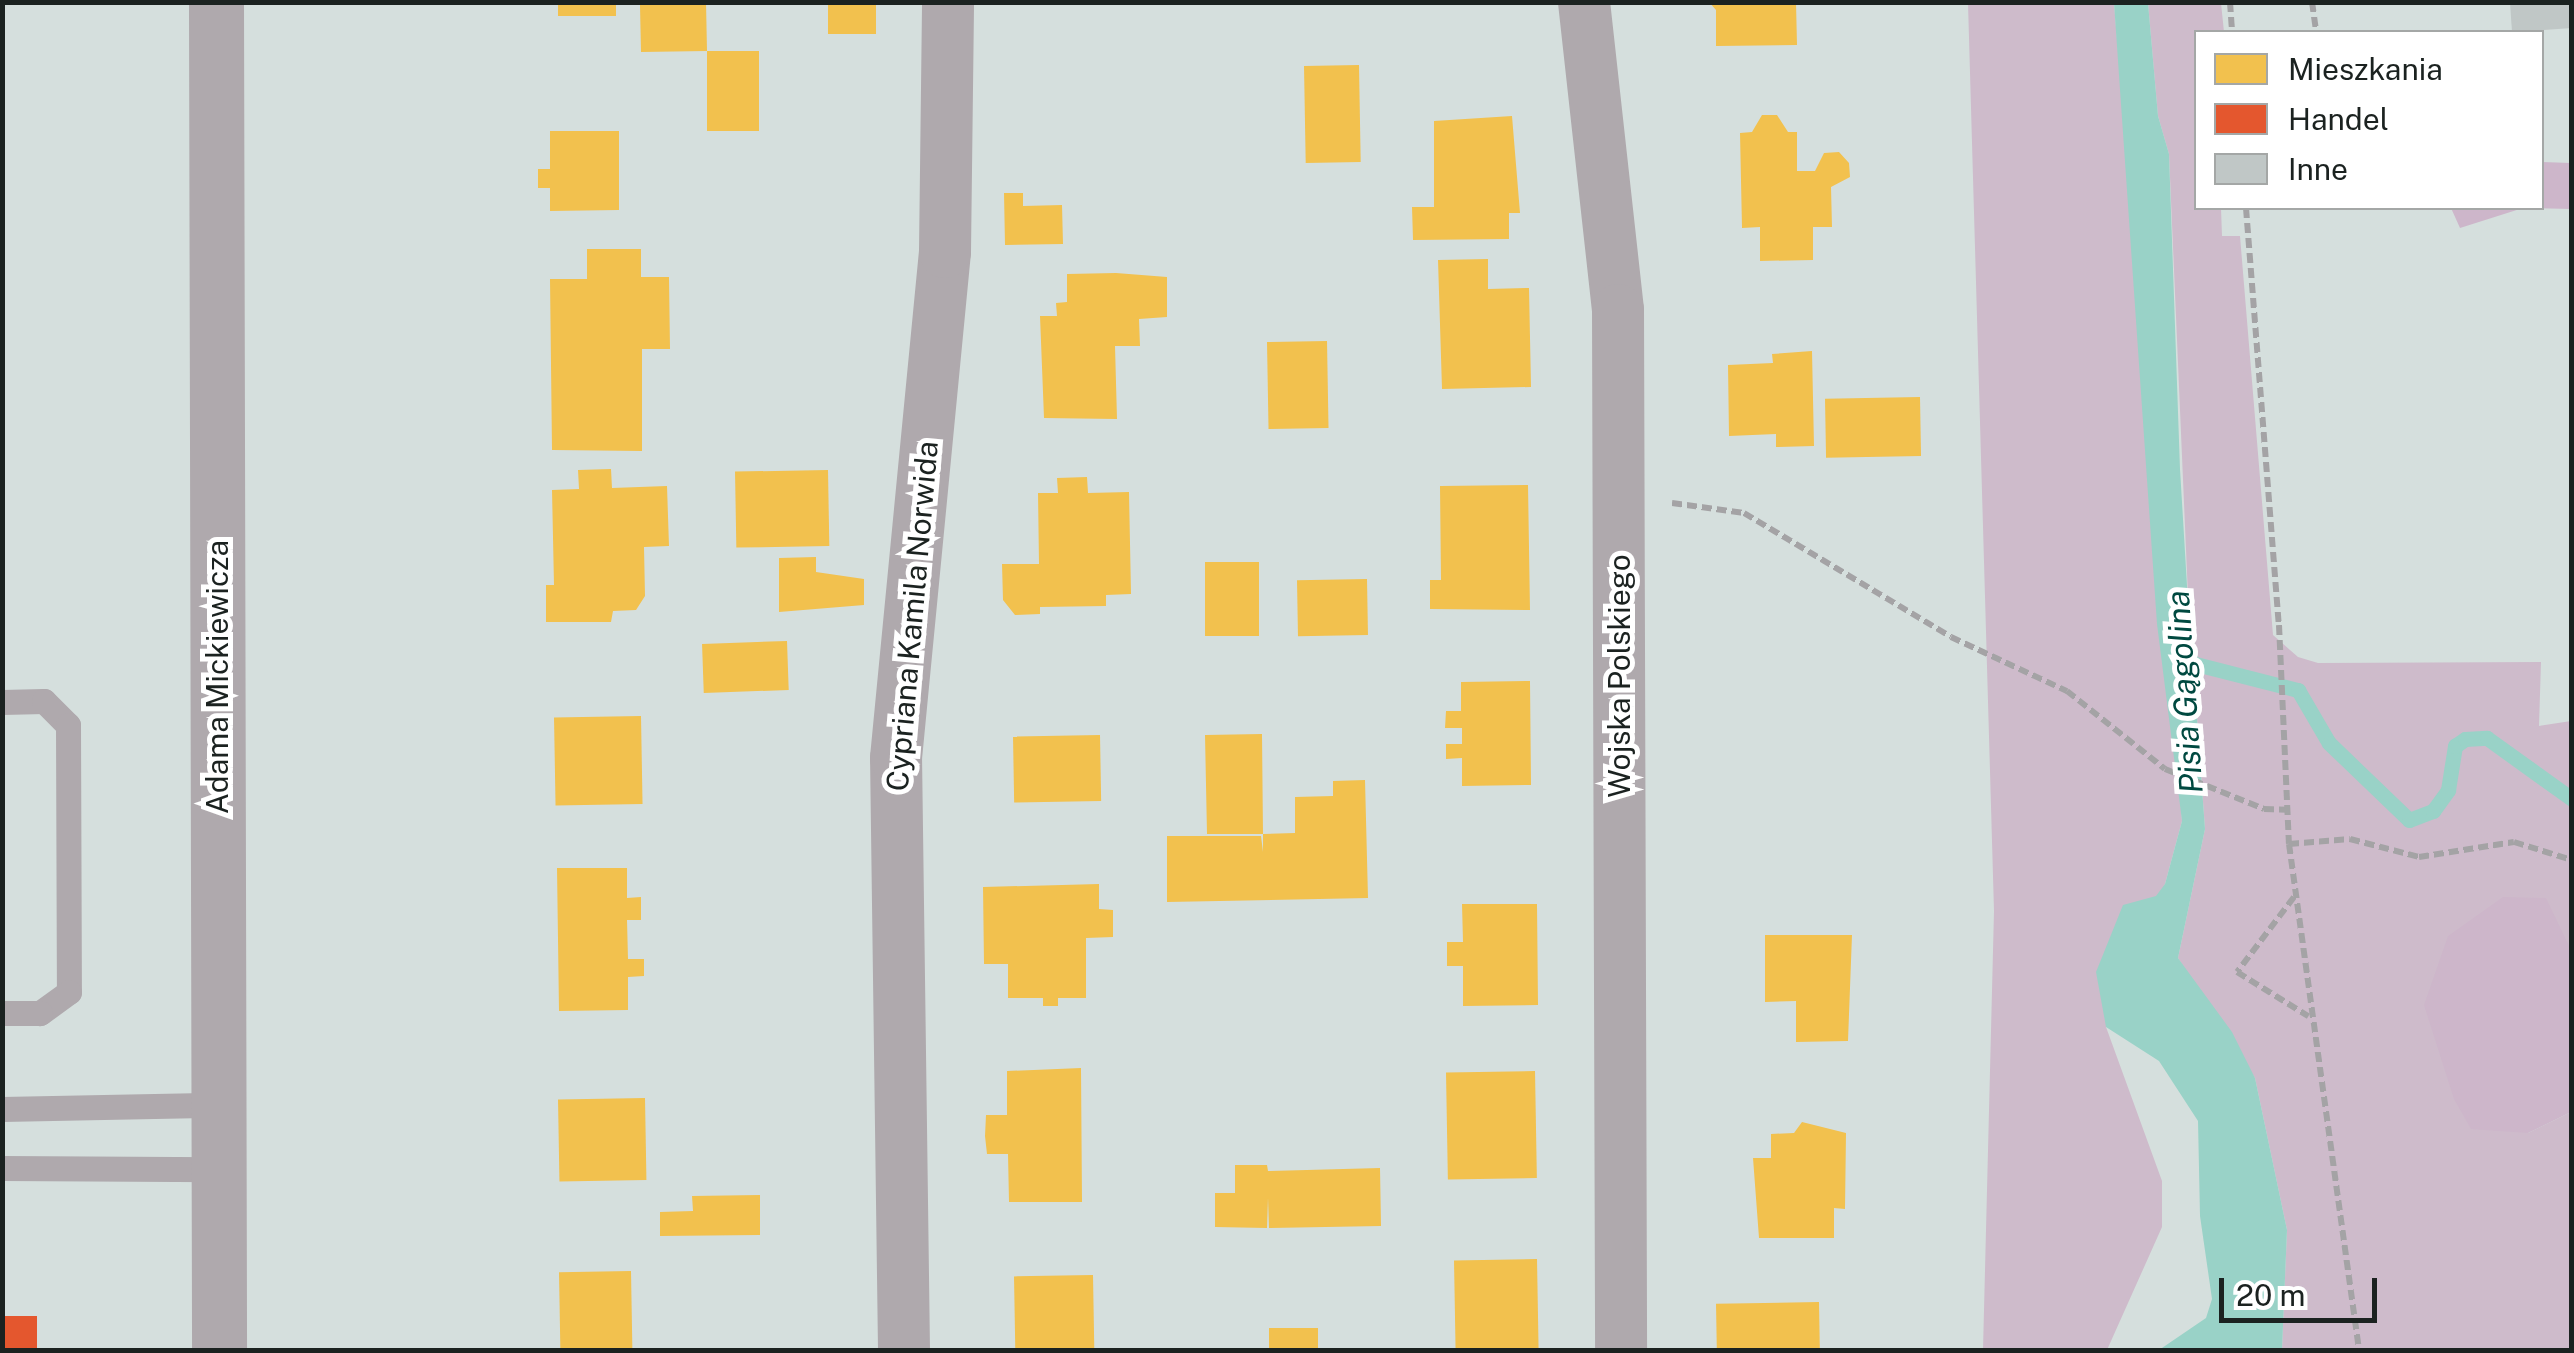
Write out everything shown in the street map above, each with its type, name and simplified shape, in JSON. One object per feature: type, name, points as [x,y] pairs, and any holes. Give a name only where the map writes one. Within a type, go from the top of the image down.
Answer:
[{"type":"street","name":"Adama Mickiewicza","points":[[216,2],[219,1350]]},
{"type":"street","name":"Cypriana Kamila Norwida","points":[[904,1350],[896,758],[944,252],[948,2]]},
{"type":"street","name":"Wojska Polskiego","points":[[1584,2],[1618,310],[1621,1350]]},
{"type":"lane","points":[[2,702],[44,701],[68,726],[68,992],[40,1013],[2,1013]]},
{"type":"lane","points":[[2,1108],[218,1105]]},
{"type":"lane","points":[[2,1168],[219,1169]]},
{"type":"path","points":[[2230,2],[2232,30]]},
{"type":"path","points":[[2312,2],[2316,30]]},
{"type":"path","points":[[2246,210],[2294,896],[2358,1350]]},
{"type":"path","points":[[1618,506],[1679,502],[1744,512],[1951,637],[2067,691],[2165,769],[2264,810],[2287,810]]},
{"type":"path","points":[[2289,844],[2350,839],[2419,858],[2514,842],[2572,860]]},
{"type":"path","points":[[2294,896],[2238,972],[2310,1017]]},
{"type":"shaded area","points":[[1968,3],[2114,3],[2182,821],[2165,884],[2106,1027],[2162,1181],[2162,1227],[2107,1350],[1983,1350],[1994,911]]},
{"type":"shaded area","points":[[2148,3],[2221,3],[2224,30],[2194,30],[2194,210],[2221,210],[2222,236],[2240,236],[2273,635],[2298,657],[2318,663],[2541,662],[2539,726],[2571,721],[2571,986],[2570,948],[2528,1133],[2571,1112],[2571,1350],[2282,1350],[2287,1230],[2255,1078],[2178,958],[2205,829],[2195,690],[2200,668],[2189,619],[2169,154],[2158,116]]},
{"type":"shaded area","points":[[2544,162],[2571,163],[2571,209],[2544,208]]},
{"type":"shaded area","points":[[2452,210],[2517,210],[2460,228]]},
{"type":"shaded area","points":[[2503,897],[2546,898],[2570,948],[2571,1112],[2528,1133],[2471,1129],[2454,1099],[2424,1005],[2448,936]]},
{"type":"water","name":"Pisia Gągolina","points":[[2114,3],[2148,3],[2158,116],[2169,154],[2180,469],[2189,619],[2200,668],[2195,691],[2205,829],[2178,958],[2232,1032],[2255,1078],[2287,1230],[2282,1350],[2159,1350],[2206,1318],[2212,1299],[2200,1216],[2198,1121],[2159,1061],[2106,1027],[2096,972],[2123,905],[2156,896],[2165,884],[2182,821],[2157,624]]},
{"type":"building: Mieszkania","points":[[558,2],[616,2],[616,16],[558,16]]},
{"type":"building: Mieszkania","points":[[706,2],[707,51],[641,52],[640,5]]},
{"type":"building: Mieszkania","points":[[828,2],[876,2],[876,34],[828,34]]},
{"type":"building: Mieszkania","points":[[1709,2],[1796,2],[1797,45],[1716,46],[1716,10]]},
{"type":"building: Mieszkania","points":[[707,51],[759,51],[759,131],[707,131]]},
{"type":"building: Mieszkania","points":[[1359,65],[1361,162],[1306,163],[1304,66]]},
{"type":"building: Mieszkania","points":[[1762,115],[1777,115],[1788,132],[1797,132],[1797,171],[1815,171],[1824,153],[1839,152],[1849,163],[1850,177],[1831,187],[1832,227],[1813,227],[1813,260],[1760,261],[1760,227],[1742,228],[1740,133],[1752,132]]},
{"type":"building: Mieszkania","points":[[1512,116],[1520,213],[1509,213],[1509,239],[1413,240],[1412,207],[1434,207],[1434,121]]},
{"type":"building: Mieszkania","points":[[550,131],[619,131],[619,210],[550,211],[550,188],[538,188],[538,169],[550,169]]},
{"type":"building: Mieszkania","points":[[1004,193],[1023,193],[1023,206],[1062,205],[1063,244],[1005,245]]},
{"type":"building: Mieszkania","points":[[587,249],[641,249],[641,277],[669,277],[670,349],[642,349],[642,451],[552,450],[550,279],[587,279]]},
{"type":"building: Mieszkania","points":[[1488,259],[1488,289],[1529,288],[1531,387],[1442,389],[1438,260]]},
{"type":"building: Mieszkania","points":[[1067,274],[1167,277],[1167,317],[1139,319],[1140,346],[1115,346],[1117,419],[1044,418],[1040,316],[1057,316],[1056,303],[1067,302]]},
{"type":"building: Mieszkania","points":[[1327,341],[1329,428],[1269,429],[1267,342]]},
{"type":"building: Mieszkania","points":[[1812,351],[1814,446],[1776,447],[1776,434],[1729,436],[1728,365],[1773,363],[1772,354]]},
{"type":"building: Mieszkania","points":[[1920,397],[1921,456],[1826,458],[1825,399]]},
{"type":"building: Mieszkania","points":[[611,469],[612,488],[667,486],[669,546],[644,547],[645,596],[636,610],[613,611],[611,622],[546,622],[546,585],[554,585],[552,490],[579,489],[578,470]]},
{"type":"building: Mieszkania","points":[[828,470],[829,546],[736,548],[735,472]]},
{"type":"building: Mieszkania","points":[[1087,477],[1088,493],[1129,492],[1131,594],[1106,595],[1106,606],[1040,607],[1040,614],[1015,615],[1003,600],[1002,564],[1039,564],[1038,493],[1058,493],[1057,478]]},
{"type":"building: Mieszkania","points":[[1528,485],[1530,610],[1430,609],[1430,580],[1441,580],[1440,486]]},
{"type":"building: Mieszkania","points":[[816,557],[816,572],[864,579],[864,605],[779,612],[779,558]]},
{"type":"building: Mieszkania","points":[[1205,562],[1259,562],[1259,636],[1205,636]]},
{"type":"building: Mieszkania","points":[[1367,579],[1368,635],[1298,636],[1297,580]]},
{"type":"building: Mieszkania","points":[[787,641],[789,690],[704,693],[702,644]]},
{"type":"building: Mieszkania","points":[[1530,681],[1531,785],[1462,786],[1462,758],[1446,759],[1446,744],[1462,744],[1462,728],[1445,728],[1446,711],[1461,711],[1461,682]]},
{"type":"building: Mieszkania","points":[[641,716],[643,804],[556,806],[554,718]]},
{"type":"building: Mieszkania","points":[[1262,734],[1263,834],[1207,834],[1205,735]]},
{"type":"building: Mieszkania","points":[[1100,735],[1101,801],[1014,803],[1013,737]]},
{"type":"building: Mieszkania","points":[[1365,780],[1368,898],[1167,902],[1167,836],[1261,836],[1263,852],[1263,834],[1295,833],[1295,797],[1333,796],[1333,781]]},
{"type":"building: Mieszkania","points":[[557,868],[627,868],[627,898],[641,897],[641,920],[627,920],[628,959],[644,959],[644,976],[628,977],[628,1010],[559,1011]]},
{"type":"building: Mieszkania","points":[[1099,884],[1099,909],[1113,910],[1113,937],[1086,938],[1086,998],[1058,998],[1058,1006],[1043,1006],[1043,998],[1008,998],[1008,964],[984,964],[983,887]]},
{"type":"building: Mieszkania","points":[[1462,904],[1537,904],[1538,1005],[1463,1006],[1463,966],[1447,966],[1447,942],[1463,942]]},
{"type":"building: Mieszkania","points":[[1765,935],[1852,935],[1848,1041],[1796,1042],[1796,1001],[1765,1002]]},
{"type":"building: Mieszkania","points":[[1081,1068],[1082,1202],[1009,1202],[1008,1154],[987,1154],[985,1136],[986,1115],[1007,1115],[1007,1071]]},
{"type":"building: Mieszkania","points":[[1535,1071],[1537,1178],[1448,1180],[1446,1073]]},
{"type":"building: Mieszkania","points":[[645,1098],[646,1180],[559,1182],[558,1100]]},
{"type":"building: Mieszkania","points":[[1802,1122],[1846,1133],[1845,1209],[1834,1208],[1834,1238],[1759,1238],[1753,1158],[1771,1158],[1771,1134],[1794,1133]]},
{"type":"building: Mieszkania","points":[[1235,1165],[1267,1165],[1268,1171],[1380,1168],[1381,1226],[1269,1228],[1268,1198],[1267,1228],[1215,1227],[1215,1193],[1235,1193]]},
{"type":"building: Mieszkania","points":[[760,1195],[760,1235],[660,1236],[660,1212],[693,1211],[692,1196]]},
{"type":"building: Mieszkania","points":[[1537,1259],[1539,1350],[1456,1350],[1454,1260]]},
{"type":"building: Mieszkania","points":[[631,1271],[632,1350],[560,1350],[559,1272]]},
{"type":"building: Mieszkania","points":[[1093,1275],[1094,1350],[1015,1350],[1014,1276]]},
{"type":"building: Mieszkania","points":[[1819,1302],[1820,1350],[1717,1350],[1716,1304]]},
{"type":"building: Mieszkania","points":[[1269,1328],[1318,1328],[1318,1350],[1269,1350]]},
{"type":"building: Handel","points":[[2,1316],[37,1316],[37,1350],[2,1350]]},
{"type":"building: Inne","points":[[2510,2],[2572,2],[2572,28],[2512,30]]},
{"type":"waterway","name":"Pisia Gągolina","points":[[2184,661],[2298,690],[2329,743],[2409,820],[2433,811],[2448,790],[2455,746],[2465,739],[2487,738],[2572,799]]}]
